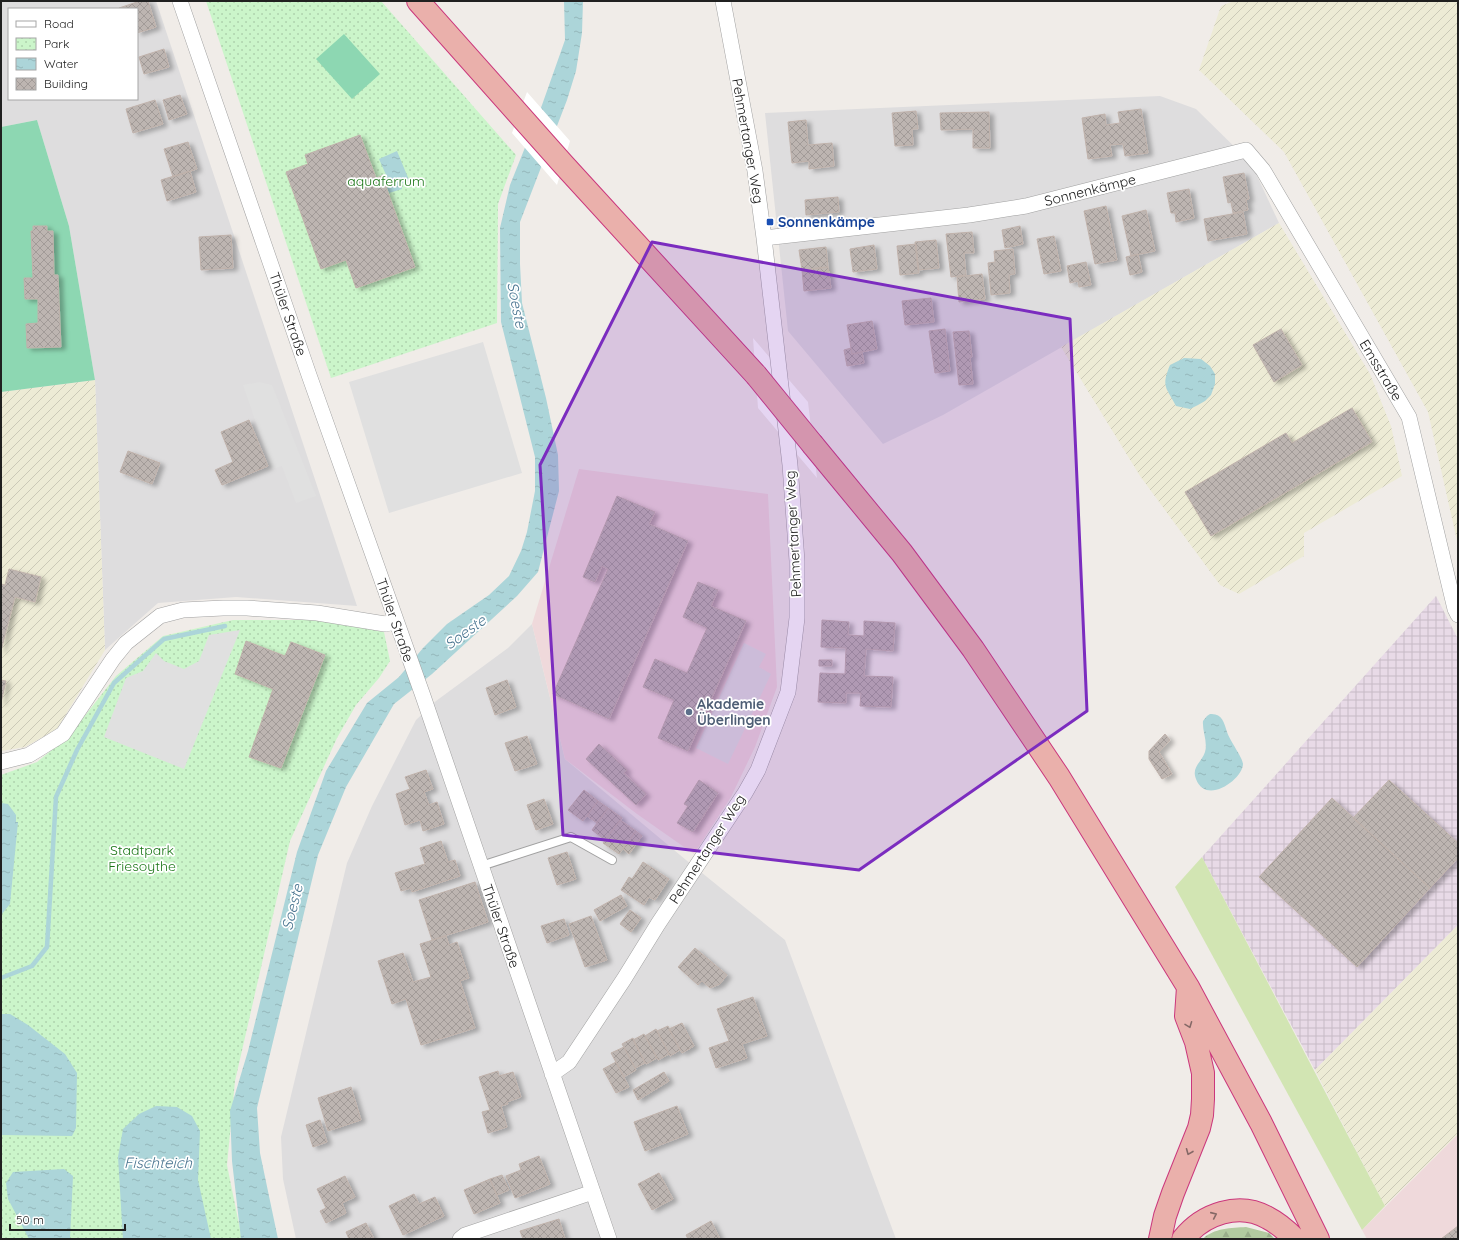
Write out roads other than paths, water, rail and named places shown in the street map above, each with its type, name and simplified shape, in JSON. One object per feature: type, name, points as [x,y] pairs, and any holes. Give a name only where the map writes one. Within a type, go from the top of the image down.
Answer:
[{"type":"highway","points":[[418,1],[563,164],[756,375],[902,553],[973,649],[1059,777],[1188,987],[1261,1123],[1318,1239]]},
{"type":"highway","points":[[1160,1239],[1165,1216],[1202,1115],[1203,1073],[1196,1042],[1186,1016],[1188,987]]},
{"type":"highway","points":[[1183,1239],[1191,1229],[1206,1219],[1221,1212],[1236,1210],[1251,1212],[1268,1217],[1284,1228],[1295,1239]]},
{"type":"street","name":"Thüler Straße","points":[[180,1],[419,687],[609,1239]]},
{"type":"street","name":"Pehmertanger Weg","points":[[552,1074],[569,1062],[624,980],[658,924],[748,787],[758,770],[788,692],[797,618],[797,561],[790,464],[755,171],[723,1]]},
{"type":"street","name":"Sonnenkämpe","points":[[764,238],[969,215],[1026,206],[1246,150]]},
{"type":"street","name":"Emsstraße","points":[[1246,150],[1263,170],[1409,417],[1455,608],[1458,615]]},
{"type":"street","points":[[1,762],[29,755],[63,734],[113,658],[126,643],[160,616],[183,610],[247,608],[317,613],[385,624],[396,622]]},
{"type":"street","points":[[460,1239],[465,1235],[593,1192]]},
{"type":"lane","points":[[480,866],[571,838],[612,860]]},
{"type":"water","name":"Soeste","points":[[564,1],[583,1],[582,33],[576,71],[567,100],[520,222],[522,303],[546,398],[558,455],[559,491],[538,572],[517,596],[432,674],[394,704],[346,787],[318,855],[257,1108],[260,1153],[278,1239],[241,1239],[232,1161],[230,1111],[248,1051],[297,852],[326,771],[367,703],[399,677],[423,648],[447,624],[489,595],[509,576],[521,551],[527,532],[535,491],[535,457],[501,322],[500,228],[510,185],[542,105],[565,40]]},
{"type":"water","points":[[397,151],[409,180],[401,184],[402,189],[389,193],[387,188],[391,186],[379,159]]},
{"type":"water","points":[[1184,358],[1201,359],[1210,366],[1215,374],[1215,384],[1211,395],[1205,401],[1190,409],[1176,406],[1167,390],[1165,383],[1170,365]]},
{"type":"water","points":[[1210,714],[1217,715],[1222,719],[1243,764],[1237,776],[1231,782],[1215,790],[1208,790],[1201,787],[1195,775],[1196,768],[1204,756],[1206,748],[1203,721]]},
{"type":"water","points":[[1,803],[8,804],[16,815],[16,822],[18,822],[10,904],[1,915]]},
{"type":"water","points":[[1,1014],[10,1014],[28,1025],[65,1054],[77,1073],[76,1128],[72,1136],[1,1135]]},
{"type":"water","name":"Fischteich","points":[[156,1106],[177,1107],[192,1116],[200,1131],[198,1180],[211,1239],[123,1239],[118,1157],[123,1129],[139,1114]]},
{"type":"water","points":[[64,1169],[73,1176],[70,1239],[29,1239],[8,1199],[6,1183],[13,1172]]},
{"type":"waterway","points":[[1,978],[32,966],[47,947],[56,797],[77,750],[114,683],[164,639],[225,626]]},
{"type":"place","name":"Sonnenkämpe","points":[[770,222]]},
{"type":"place","name":"Akademie Überlingen","points":[[689,712]]},
{"type":"park label","name":"aquaferrum","points":[[386,181]]},
{"type":"park label","name":"Stadtpark Friesoythe","points":[[142,858]]}]
